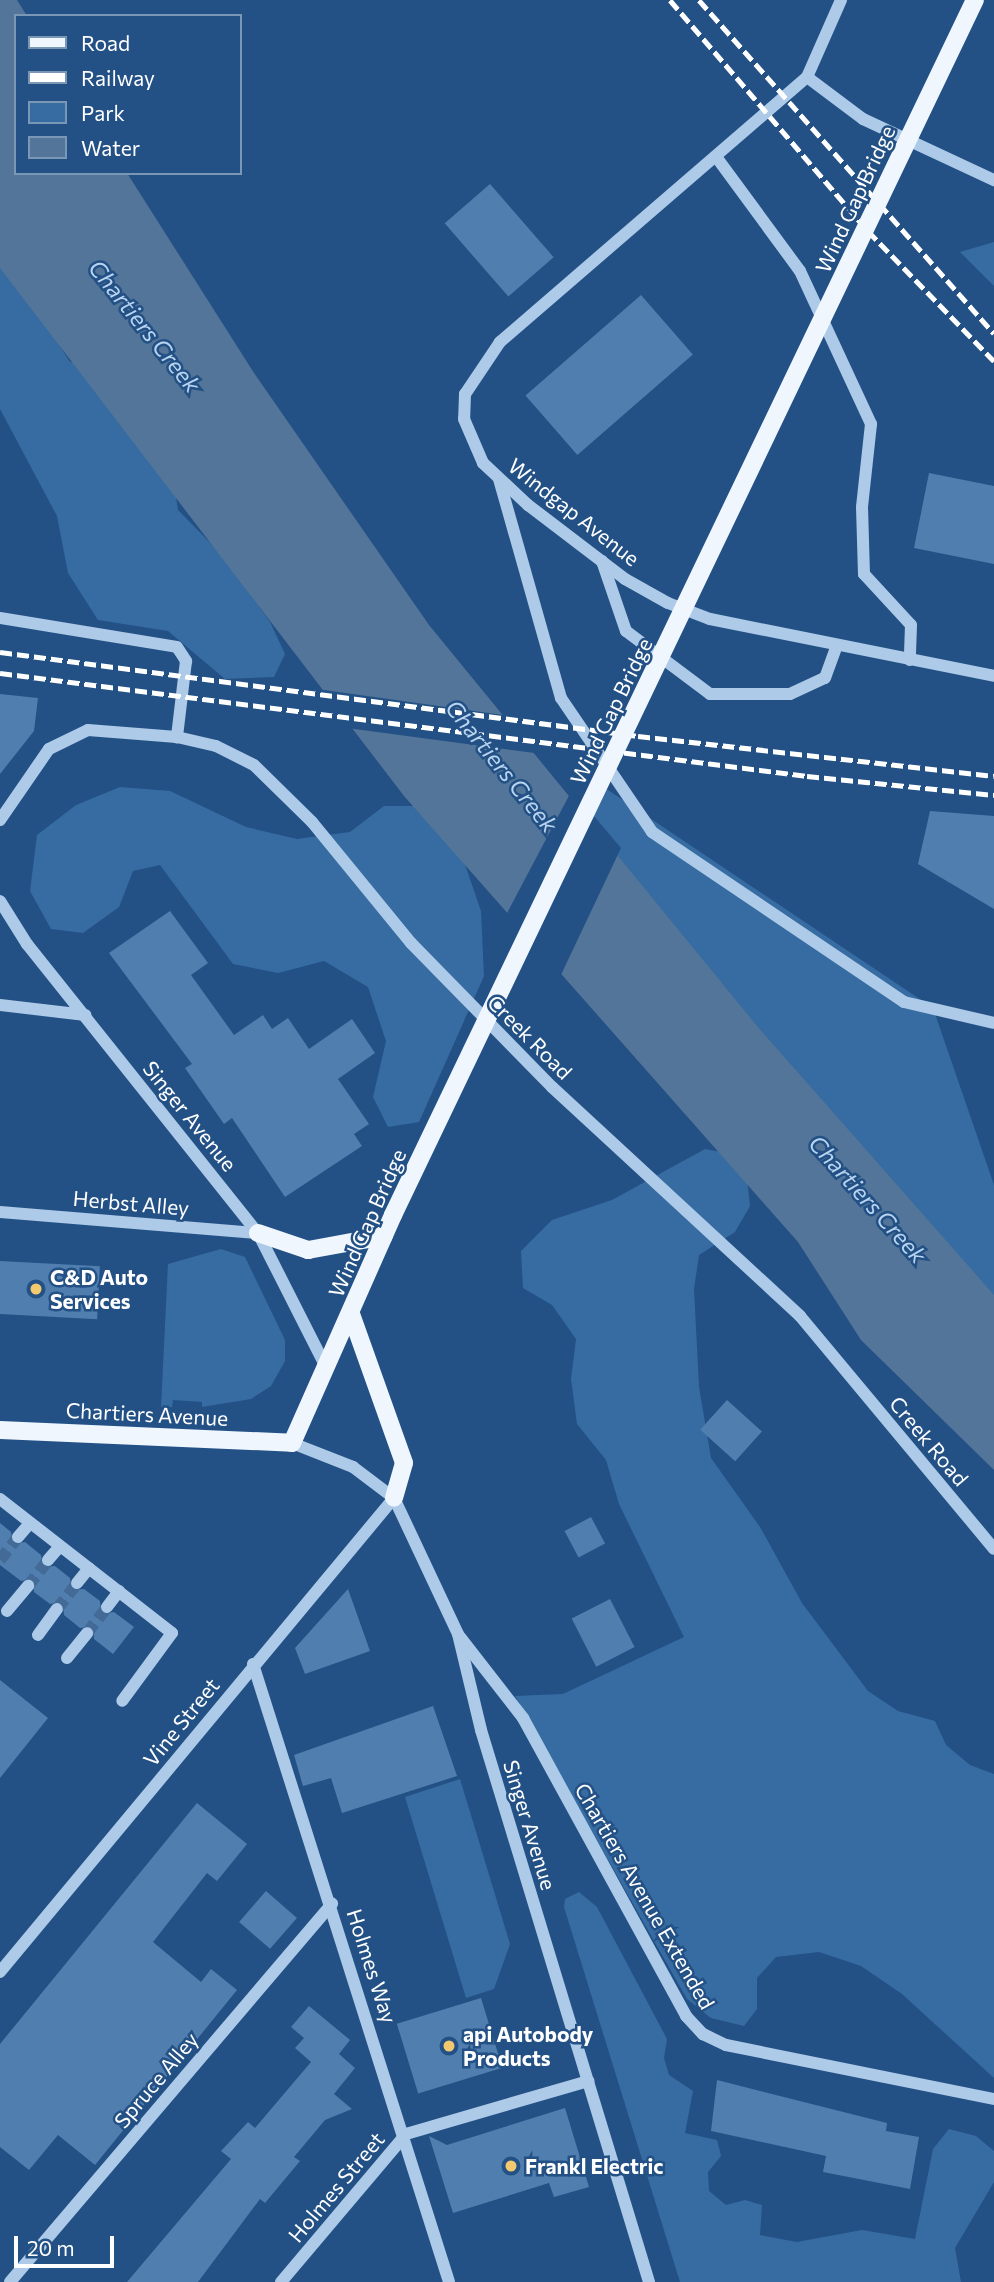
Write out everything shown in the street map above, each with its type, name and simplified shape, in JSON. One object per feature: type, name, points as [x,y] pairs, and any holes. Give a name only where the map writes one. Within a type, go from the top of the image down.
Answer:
[{"type":"main road","name":"Wind Gap Bridge","points":[[292,1443],[393,1215],[975,0]]},
{"type":"main road","points":[[258,1233],[308,1250],[384,1236]]},
{"type":"main road","points":[[351,1314],[404,1463],[394,1498]]},
{"type":"main road","name":"Chartiers Avenue","points":[[0,1430],[292,1443]]},
{"type":"street","points":[[841,0],[807,77],[863,119],[994,180]]},
{"type":"street","name":"Windgap Avenue","points":[[807,77],[769,114],[500,342],[465,394],[464,419],[483,463],[499,479],[601,561],[668,603],[710,619],[994,676]]},
{"type":"street","points":[[717,158],[800,271],[871,424],[862,507],[864,574],[911,625],[910,660]]},
{"type":"street","points":[[499,479],[561,698],[652,832],[904,1002],[994,1023]]},
{"type":"street","points":[[601,561],[626,631],[710,694],[790,694],[825,678],[837,645]]},
{"type":"street","points":[[0,618],[177,647],[186,661],[177,737]]},
{"type":"street","name":"Creek Road","points":[[0,820],[49,749],[68,735],[110,730],[177,737],[216,746],[278,784],[411,943],[533,1068],[800,1316],[994,1549]]},
{"type":"street","name":"Singer Avenue","points":[[0,901],[85,1015],[258,1233],[327,1369]]},
{"type":"street","points":[[0,1005],[85,1015]]},
{"type":"street","name":"Herbst Alley","points":[[0,1212],[258,1233]]},
{"type":"street","name":"Singer Avenue","points":[[292,1443],[353,1466],[394,1498],[458,1634],[481,1730],[649,2282]]},
{"type":"street","name":"Vine Street","points":[[0,1972],[253,1664],[394,1498]]},
{"type":"street","points":[[0,1499],[172,1633],[122,1701]]},
{"type":"street","points":[[18,1537],[30,1522]]},
{"type":"street","points":[[48,1560],[60,1546]]},
{"type":"street","points":[[77,1583],[89,1568]]},
{"type":"street","points":[[7,1611],[27,1586]]},
{"type":"street","points":[[107,1607],[119,1591]]},
{"type":"street","points":[[38,1635],[57,1609]]},
{"type":"street","points":[[67,1658],[87,1633]]},
{"type":"street","name":"Chartiers Avenue Extended","points":[[458,1634],[523,1718],[686,2015],[703,2034],[726,2045],[994,2099]]},
{"type":"street","name":"Holmes Way","points":[[253,1664],[406,2134],[449,2282]]},
{"type":"street","name":"Spruce Alley","points":[[10,2282],[332,1903]]},
{"type":"street","name":"Holmes Street","points":[[281,2282],[406,2134],[588,2081]]},
{"type":"green space","points":[[994,242],[994,286],[960,252]]},
{"type":"green space","points":[[0,251],[70,362],[106,364],[171,465],[178,510],[222,555],[270,622],[285,654],[274,677],[225,679],[168,631],[98,620],[68,573],[57,516],[0,409]]},
{"type":"green space","points":[[120,787],[170,791],[246,827],[297,839],[350,832],[384,806],[427,806],[451,824],[481,911],[484,976],[419,1122],[388,1127],[373,1097],[386,1041],[368,987],[324,961],[278,973],[233,964],[160,865],[133,871],[119,907],[83,933],[51,929],[30,891],[37,835],[76,805]]},
{"type":"green space","points":[[605,788],[933,1008],[994,1185],[994,1387],[565,842]]},
{"type":"green space","points":[[705,1149],[726,1153],[746,1169],[750,1206],[735,1232],[699,1255],[694,1289],[699,1387],[711,1458],[760,1527],[802,1603],[868,1691],[898,1711],[935,1721],[946,1745],[970,1765],[994,1774],[994,2078],[902,1994],[861,1966],[819,1952],[776,1957],[757,1978],[757,2009],[744,2026],[711,2018],[687,1999],[515,1696],[563,1694],[684,1637],[619,1504],[606,1460],[577,1424],[571,1379],[576,1339],[552,1305],[523,1288],[521,1251],[552,1220],[612,1200]]},
{"type":"green space","points":[[221,1249],[245,1257],[285,1340],[285,1361],[271,1386],[251,1399],[202,1407],[202,1402],[173,1400],[172,1407],[161,1407],[168,1264]]},
{"type":"green space","points":[[460,1779],[510,1944],[494,1989],[466,1998],[405,1797]]},
{"type":"green space","points":[[579,1892],[597,1907],[667,2039],[664,2058],[669,2075],[693,2091],[685,2133],[717,2140],[721,2156],[708,2172],[709,2191],[726,2205],[745,2200],[762,2205],[760,2235],[797,2242],[862,2230],[915,2239],[933,2149],[949,2129],[976,2136],[994,2151],[994,2182],[955,2248],[961,2282],[680,2282],[564,1907],[565,1899]]},
{"type":"water","name":"Chartiers Creek","points":[[0,0],[17,0],[26,14],[14,14],[14,175],[128,175],[254,373],[429,625],[757,1026],[994,1295],[994,1470],[861,1340],[798,1242],[404,796],[0,268]]},
{"type":"pier","points":[[317,689],[510,716],[542,754],[347,728]]},
{"type":"pier","points":[[572,790],[621,848],[559,979],[505,917]]},
{"type":"building","points":[[490,184],[554,257],[508,297],[445,223]]},
{"type":"building","points":[[641,295],[693,355],[577,455],[526,395]]},
{"type":"building","points":[[929,473],[994,486],[994,564],[914,548]]},
{"type":"building","points":[[0,694],[38,698],[34,731],[0,774]]},
{"type":"building","points":[[930,811],[994,816],[994,909],[918,864]]},
{"type":"building","points":[[170,911],[208,963],[191,975],[234,1035],[263,1015],[272,1029],[288,1018],[309,1049],[352,1019],[375,1053],[338,1079],[369,1124],[354,1134],[362,1146],[285,1197],[232,1118],[224,1124],[185,1068],[192,1064],[109,953]]},
{"type":"building","name":"C&D Auto Services","points":[[0,1261],[100,1266],[97,1319],[0,1314]]},
{"type":"building","points":[[727,1400],[762,1431],[735,1461],[700,1430]]},
{"type":"building","points":[[591,1517],[605,1543],[579,1558],[565,1531]]},
{"type":"building","points":[[0,1523],[11,1532],[13,1544],[25,1542],[41,1555],[43,1567],[55,1566],[70,1578],[72,1590],[84,1589],[100,1601],[101,1614],[114,1612],[134,1627],[113,1654],[94,1639],[93,1627],[80,1628],[64,1615],[63,1602],[50,1604],[34,1592],[33,1579],[21,1581],[0,1565]]},
{"type":"building","points":[[348,1589],[370,1651],[305,1674],[295,1648]]},
{"type":"building","points":[[610,1599],[635,1647],[596,1667],[572,1619]]},
{"type":"building","points":[[0,1680],[48,1718],[0,1778]]},
{"type":"building","points":[[433,1706],[457,1776],[342,1813],[331,1778],[303,1786],[294,1755]]},
{"type":"building","points":[[197,1803],[247,1844],[217,1881],[207,1873],[153,1942],[201,1982],[211,1969],[237,1990],[95,2165],[58,2135],[29,2170],[0,2147],[0,2044]]},
{"type":"building","points":[[266,1891],[297,1918],[270,1949],[239,1922]]},
{"type":"building","name":"api Autobody Products","points":[[481,1998],[502,2068],[418,2094],[397,2024]]},
{"type":"building","points":[[309,2006],[350,2040],[339,2054],[355,2068],[334,2094],[352,2109],[325,2120],[294,2157],[300,2161],[265,2203],[260,2199],[198,2282],[127,2282],[231,2159],[221,2151],[248,2122],[255,2128],[311,2062],[295,2048],[304,2038],[291,2027]]},
{"type":"building","points":[[717,2080],[887,2123],[886,2131],[919,2137],[910,2189],[823,2172],[826,2156],[711,2131]]},
{"type":"building","name":"Frankl Electric","points":[[565,2108],[589,2187],[554,2197],[549,2183],[453,2213],[429,2136],[447,2145]]},
{"type":"tunnel","points":[[0,1560],[18,1537]]},
{"type":"tunnel","points":[[28,1586],[48,1560]]},
{"type":"tunnel","points":[[57,1609],[77,1583]]},
{"type":"tunnel","points":[[87,1633],[107,1607]]},
{"type":"railway","points":[[670,0],[868,231],[994,361]]},
{"type":"railway","points":[[699,0],[994,333]]},
{"type":"railway","points":[[0,652],[638,736],[994,776]]},
{"type":"railway","points":[[0,673],[807,776],[994,795]]},
{"type":"place","name":"C&D Auto Services","points":[[36,1289]]},
{"type":"place","name":"api Autobody Products","points":[[449,2046]]},
{"type":"place","name":"Frankl Electric","points":[[511,2166]]}]
